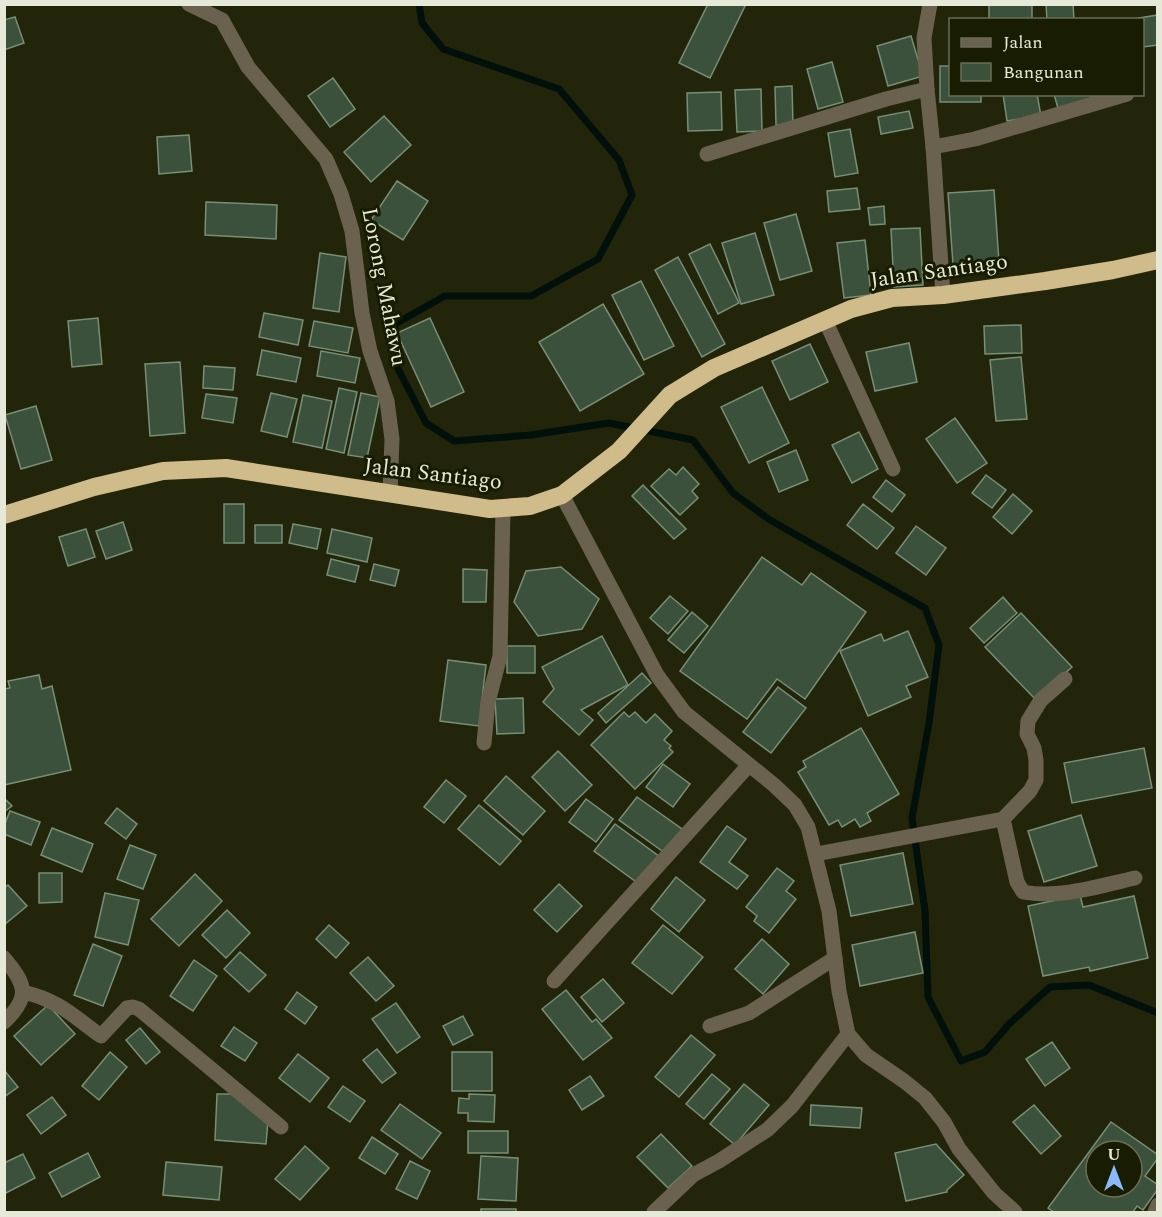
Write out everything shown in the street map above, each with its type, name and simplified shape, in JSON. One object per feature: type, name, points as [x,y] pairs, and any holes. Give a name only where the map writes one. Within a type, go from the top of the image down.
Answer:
[{"type":"highway","name":"Jalan Santiago","points":[[4,515],[94,487],[163,471],[226,468],[490,509],[530,506],[562,495],[619,451],[670,394],[714,368],[851,309],[892,298],[943,295],[1102,272],[1158,260]]},
{"type":"street","name":"Lorong Mahawu","points":[[189,4],[222,20],[248,67],[326,159],[341,194],[352,231],[362,313],[370,351],[387,401],[392,439],[390,493]]},
{"type":"street","points":[[930,4],[924,38],[943,295]]},
{"type":"street","points":[[707,154],[927,89]]},
{"type":"street","points":[[933,147],[975,139],[1120,96]]},
{"type":"street","points":[[825,320],[893,469]]},
{"type":"street","points":[[562,495],[657,675],[684,712],[795,805],[808,827],[829,911],[838,991],[848,1034],[866,1055],[925,1098],[944,1122],[959,1149],[994,1193],[1015,1212]]},
{"type":"street","points":[[484,743],[488,702],[500,656],[503,508]]},
{"type":"street","points":[[816,854],[1003,819],[1030,790],[1036,780],[1034,748],[1027,734],[1028,721],[1041,700],[1065,679]]},
{"type":"street","points":[[554,981],[749,765]]},
{"type":"street","points":[[1003,819],[1017,882],[1023,892],[1056,894],[1135,878]]},
{"type":"street","points":[[4,958],[16,972],[23,992],[18,1010],[4,1022]]},
{"type":"street","points":[[710,1026],[749,1013],[836,958]]},
{"type":"street","points":[[23,992],[41,996],[59,1004],[101,1036],[127,1008],[133,1007],[139,1010],[281,1127]]},
{"type":"street","points":[[654,1212],[693,1175],[767,1130],[792,1106],[848,1034]]},
{"type":"street","points":[[1155,1212],[1158,1205]]},
{"type":"building","points":[[708,4],[746,4],[710,78],[679,63]]},
{"type":"building","points":[[989,4],[1032,4],[1032,18],[989,18]]},
{"type":"building","points":[[1046,4],[1073,4],[1074,18],[1047,18]]},
{"type":"building","points":[[1158,15],[1158,45],[1144,47],[1144,18],[1139,18]]},
{"type":"building","points":[[15,17],[24,43],[4,50],[4,20]]},
{"type":"building","points":[[911,36],[923,76],[888,86],[877,46]]},
{"type":"building","points":[[832,62],[843,102],[818,109],[807,69]]},
{"type":"building","points":[[940,66],[949,66],[949,96],[981,96],[981,102],[940,102]]},
{"type":"building","points":[[333,78],[355,109],[330,127],[308,96]]},
{"type":"building","points":[[792,86],[793,125],[776,125],[775,87]]},
{"type":"building","points":[[761,89],[762,131],[737,132],[735,90]]},
{"type":"building","points":[[721,92],[722,130],[688,131],[687,93]]},
{"type":"building","points":[[1003,96],[1037,96],[1041,116],[1007,121]]},
{"type":"building","points":[[1055,96],[1091,96],[1093,102],[1059,112]]},
{"type":"building","points":[[909,111],[913,128],[881,134],[878,117]]},
{"type":"building","points":[[384,116],[411,145],[371,182],[344,152]]},
{"type":"building","points":[[850,129],[858,173],[835,177],[828,133]]},
{"type":"building","points":[[189,135],[192,171],[159,174],[157,137]]},
{"type":"building","points":[[397,181],[428,201],[403,240],[371,220]]},
{"type":"building","points":[[857,188],[860,209],[829,212],[827,191]]},
{"type":"building","points":[[994,190],[999,262],[953,265],[948,193]]},
{"type":"building","points":[[206,202],[277,205],[276,239],[205,235]]},
{"type":"building","points":[[884,206],[885,224],[870,225],[868,208]]},
{"type":"building","points":[[796,214],[812,271],[780,280],[764,223]]},
{"type":"building","points":[[920,228],[923,285],[894,287],[891,229]]},
{"type":"building","points":[[755,233],[774,295],[741,304],[722,243]]},
{"type":"building","points":[[865,240],[871,295],[844,298],[837,243]]},
{"type":"building","points":[[710,244],[739,303],[718,314],[689,254]]},
{"type":"building","points":[[320,253],[346,257],[339,312],[313,308]]},
{"type":"building","points":[[678,257],[725,344],[702,357],[655,270]]},
{"type":"building","points":[[641,281],[674,346],[644,360],[612,295]]},
{"type":"building","points":[[603,304],[644,374],[580,411],[539,342]]},
{"type":"building","points":[[264,313],[303,320],[298,345],[259,337]]},
{"type":"building","points":[[98,318],[102,364],[72,367],[68,321]]},
{"type":"building","points":[[430,318],[464,392],[431,407],[397,333]]},
{"type":"building","points":[[314,321],[353,328],[348,353],[309,346]]},
{"type":"building","points":[[1021,325],[1022,353],[985,354],[984,326]]},
{"type":"building","points":[[909,343],[917,382],[875,391],[866,352]]},
{"type":"building","points":[[810,344],[828,382],[790,400],[772,361]]},
{"type":"building","points":[[262,350],[301,358],[296,382],[257,375]]},
{"type":"building","points":[[321,351],[360,358],[355,383],[317,376]]},
{"type":"building","points":[[1021,357],[1027,419],[996,421],[990,360]]},
{"type":"building","points":[[180,362],[185,433],[150,436],[145,364]]},
{"type":"building","points":[[204,366],[235,368],[233,390],[203,388]]},
{"type":"building","points":[[762,387],[789,443],[749,463],[721,407]]},
{"type":"building","points":[[339,388],[357,392],[344,453],[326,449]]},
{"type":"building","points":[[271,393],[297,399],[287,437],[261,431]]},
{"type":"building","points":[[361,393],[380,397],[367,458],[348,455]]},
{"type":"building","points":[[206,394],[237,398],[233,423],[202,418]]},
{"type":"building","points":[[303,395],[332,401],[322,448],[293,442]]},
{"type":"building","points":[[36,406],[52,460],[21,469],[5,415]]},
{"type":"building","points":[[955,418],[987,463],[957,483],[926,439]]},
{"type":"building","points":[[859,432],[878,469],[852,483],[832,445]]},
{"type":"building","points":[[796,450],[808,480],[779,492],[767,462]]},
{"type":"building","points":[[683,467],[699,484],[692,491],[698,498],[680,515],[651,486],[669,469],[676,475]]},
{"type":"building","points":[[986,475],[1006,490],[992,508],[972,493]]},
{"type":"building","points":[[886,480],[905,495],[892,512],[873,497]]},
{"type":"building","points":[[643,485],[686,529],[674,539],[632,496]]},
{"type":"building","points":[[1013,494],[1032,511],[1012,534],[993,517]]},
{"type":"building","points":[[224,504],[244,504],[244,543],[224,543]]},
{"type":"building","points":[[863,504],[894,528],[877,549],[847,525]]},
{"type":"building","points":[[123,522],[132,550],[106,559],[96,531]]},
{"type":"building","points":[[293,524],[321,529],[317,549],[289,543]]},
{"type":"building","points":[[255,525],[282,525],[282,543],[255,543]]},
{"type":"building","points":[[916,526],[946,548],[926,575],[896,553]]},
{"type":"building","points":[[86,529],[95,557],[68,566],[59,537]]},
{"type":"building","points":[[332,529],[372,538],[367,562],[327,553]]},
{"type":"building","points":[[762,557],[802,585],[811,573],[866,612],[805,699],[777,679],[747,719],[680,671]]},
{"type":"building","points":[[331,559],[359,566],[355,582],[327,575]]},
{"type":"building","points":[[374,564],[399,570],[395,586],[370,580]]},
{"type":"building","points":[[561,567],[599,599],[582,629],[538,636],[514,602],[526,571]]},
{"type":"building","points":[[463,569],[487,570],[486,602],[463,602]]},
{"type":"building","points":[[670,596],[688,611],[668,634],[650,618]]},
{"type":"building","points":[[1003,597],[1017,613],[984,643],[970,628]]},
{"type":"building","points":[[692,612],[708,626],[684,653],[668,640]]},
{"type":"building","points":[[1021,613],[1072,667],[1036,700],[985,647]]},
{"type":"building","points":[[908,631],[928,677],[906,686],[911,697],[868,716],[840,651],[881,634],[884,641]]},
{"type":"building","points":[[602,636],[628,685],[581,710],[593,720],[579,735],[543,702],[554,689],[542,667]]},
{"type":"building","points":[[507,646],[535,646],[535,673],[507,673]]},
{"type":"building","points":[[448,660],[486,665],[479,726],[440,721]]},
{"type":"building","points":[[642,673],[651,683],[606,723],[598,713]]},
{"type":"building","points":[[39,675],[42,689],[52,686],[71,770],[4,785],[4,689],[10,688],[8,681]]},
{"type":"building","points":[[778,687],[806,708],[771,753],[743,732]]},
{"type":"building","points":[[523,698],[524,733],[497,734],[495,699]]},
{"type":"building","points":[[624,712],[629,717],[635,712],[646,723],[655,714],[672,731],[664,740],[671,746],[669,748],[673,752],[635,789],[591,745]]},
{"type":"building","points":[[861,728],[899,794],[867,813],[871,821],[860,827],[855,819],[842,827],[838,820],[829,825],[798,772],[806,767],[803,761]]},
{"type":"building","points":[[1144,748],[1152,788],[1072,803],[1064,763]]},
{"type":"building","points":[[558,751],[592,785],[565,811],[532,777]]},
{"type":"building","points":[[663,764],[690,784],[673,807],[646,787]]},
{"type":"building","points":[[506,776],[545,811],[523,835],[484,801]]},
{"type":"building","points":[[446,780],[466,796],[444,823],[424,807]]},
{"type":"building","points":[[637,797],[682,829],[665,853],[619,820]]},
{"type":"building","points":[[4,798],[12,806],[4,812]]},
{"type":"building","points":[[586,799],[613,819],[596,842],[569,822]]},
{"type":"building","points":[[479,805],[521,841],[500,865],[458,829]]},
{"type":"building","points":[[117,808],[137,824],[126,839],[105,823]]},
{"type":"building","points":[[10,811],[40,822],[31,845],[4,834],[4,826]]},
{"type":"building","points":[[1081,815],[1097,866],[1044,882],[1028,831]]},
{"type":"building","points":[[615,824],[660,857],[639,884],[594,851]]},
{"type":"building","points":[[727,826],[746,839],[729,862],[748,876],[737,889],[700,862]]},
{"type":"building","points":[[52,828],[93,844],[82,872],[41,855]]},
{"type":"building","points":[[130,845],[156,855],[143,889],[117,879]]},
{"type":"building","points":[[903,853],[913,904],[851,916],[840,865]]},
{"type":"building","points":[[777,868],[794,881],[786,891],[796,899],[769,933],[754,921],[757,916],[746,907]]},
{"type":"building","points":[[39,873],[62,873],[62,902],[39,903]]},
{"type":"building","points":[[195,874],[222,901],[179,946],[151,919]]},
{"type":"building","points":[[676,877],[705,900],[679,932],[651,909]]},
{"type":"building","points":[[559,884],[582,906],[557,932],[534,910]]},
{"type":"building","points":[[8,885],[27,906],[4,925],[4,888]]},
{"type":"building","points":[[105,893],[139,900],[128,945],[95,937]]},
{"type":"building","points":[[1080,895],[1083,907],[1134,896],[1148,958],[1090,971],[1089,967],[1043,976],[1028,906]]},
{"type":"building","points":[[227,910],[250,933],[226,958],[202,935]]},
{"type":"building","points":[[329,925],[349,943],[336,958],[316,939]]},
{"type":"building","points":[[663,925],[703,957],[672,994],[632,963]]},
{"type":"building","points":[[915,932],[923,973],[860,986],[852,945]]},
{"type":"building","points":[[762,939],[789,964],[763,994],[735,969]]},
{"type":"building","points":[[93,944],[122,956],[103,1006],[74,995]]},
{"type":"building","points":[[240,952],[266,975],[249,992],[224,969]]},
{"type":"building","points":[[368,957],[394,986],[376,1001],[350,973]]},
{"type":"building","points":[[194,960],[217,976],[193,1011],[170,996]]},
{"type":"building","points":[[603,979],[624,1003],[602,1022],[581,997]]},
{"type":"building","points":[[566,990],[592,1022],[596,1019],[612,1038],[583,1060],[542,1009]]},
{"type":"building","points":[[297,992],[317,1007],[305,1024],[285,1009]]},
{"type":"building","points":[[396,1003],[420,1037],[397,1053],[372,1019]]},
{"type":"building","points":[[48,1005],[75,1034],[41,1065],[14,1036]]},
{"type":"building","points":[[463,1016],[473,1035],[453,1045],[443,1026]]},
{"type":"building","points":[[234,1027],[257,1043],[245,1061],[221,1046]]},
{"type":"building","points":[[140,1028],[160,1052],[146,1064],[126,1040]]},
{"type":"building","points":[[691,1035],[715,1055],[679,1097],[655,1077]]},
{"type":"building","points":[[1052,1042],[1070,1068],[1045,1086],[1026,1059]]},
{"type":"building","points":[[377,1049],[396,1073],[382,1083],[363,1060]]},
{"type":"building","points":[[110,1052],[127,1067],[99,1100],[82,1086]]},
{"type":"building","points":[[452,1052],[492,1052],[492,1091],[452,1091]]},
{"type":"building","points":[[298,1054],[329,1078],[310,1102],[279,1078]]},
{"type":"building","points":[[4,1070],[18,1087],[4,1097]]},
{"type":"building","points":[[712,1074],[730,1089],[704,1119],[686,1104]]},
{"type":"building","points":[[590,1076],[604,1096],[582,1110],[569,1090]]},
{"type":"building","points":[[744,1084],[769,1105],[735,1145],[710,1124]]},
{"type":"building","points":[[343,1086],[365,1101],[350,1122],[328,1107]]},
{"type":"building","points":[[217,1094],[231,1094],[268,1120],[266,1144],[215,1140]]},
{"type":"building","points":[[469,1094],[495,1095],[494,1122],[468,1121],[468,1113],[458,1113],[459,1098],[469,1099]]},
{"type":"building","points":[[52,1097],[66,1115],[41,1134],[27,1115]]},
{"type":"building","points":[[400,1104],[441,1133],[422,1159],[381,1130]]},
{"type":"building","points":[[811,1105],[862,1108],[860,1128],[810,1125]]},
{"type":"building","points":[[1034,1105],[1061,1136],[1041,1154],[1013,1122]]},
{"type":"building","points":[[1111,1122],[1135,1139],[1099,1139]]},
{"type":"building","points":[[468,1131],[508,1131],[508,1153],[468,1153]]},
{"type":"building","points":[[661,1134],[692,1166],[668,1188],[637,1157]]},
{"type":"building","points":[[372,1137],[398,1154],[385,1174],[359,1158]]},
{"type":"building","points":[[936,1144],[964,1175],[947,1192],[906,1201],[895,1153]]},
{"type":"building","points":[[1144,1145],[1158,1155],[1145,1176],[1158,1185],[1158,1189],[1143,1210],[1137,1206],[1133,1212],[1054,1212],[1048,1208],[1084,1159],[1084,1199],[1144,1199]]},
{"type":"building","points":[[305,1146],[329,1168],[300,1200],[275,1179]]},
{"type":"building","points":[[88,1153],[100,1177],[62,1197],[49,1173]]},
{"type":"building","points":[[23,1154],[35,1178],[4,1194],[4,1163]]},
{"type":"building","points":[[481,1156],[518,1158],[516,1201],[478,1199]]},
{"type":"building","points":[[410,1161],[430,1171],[417,1199],[396,1189]]},
{"type":"building","points":[[166,1162],[222,1167],[219,1200],[163,1195]]},
{"type":"building","points":[[481,1209],[516,1209],[516,1212],[481,1212]]},
{"type":"waterway","points":[[419,4],[422,23],[443,49],[559,89],[619,160],[632,195],[598,259],[531,296],[445,296],[395,324],[394,361],[426,423],[454,441],[531,435],[609,423],[693,440],[733,493],[770,520],[925,608],[939,645],[929,723],[912,818],[925,911],[928,997],[961,1061],[985,1052],[1009,1024],[1050,987],[1089,985],[1158,1013]]}]
